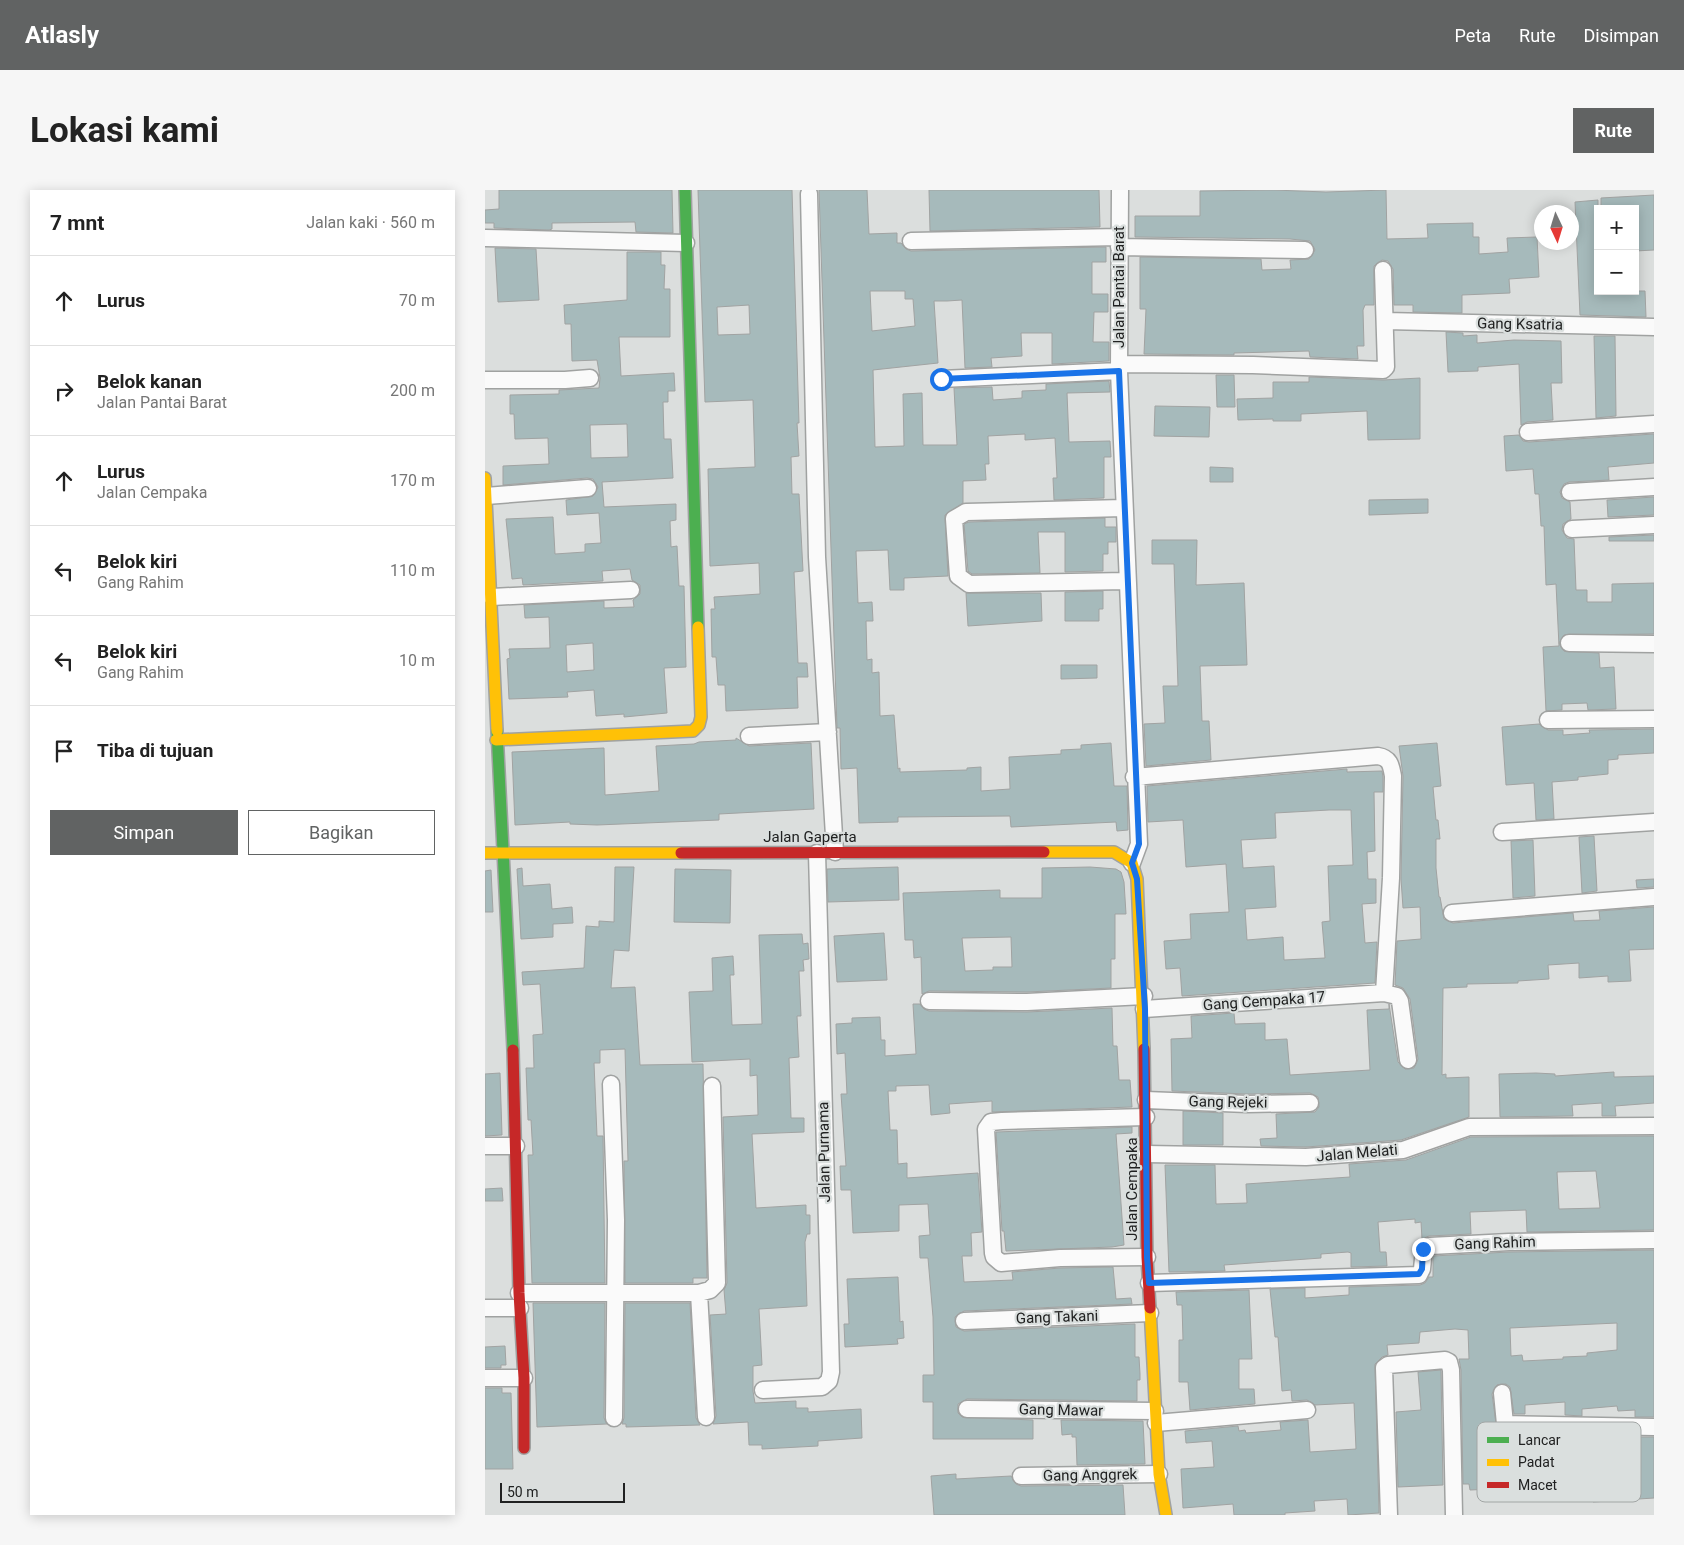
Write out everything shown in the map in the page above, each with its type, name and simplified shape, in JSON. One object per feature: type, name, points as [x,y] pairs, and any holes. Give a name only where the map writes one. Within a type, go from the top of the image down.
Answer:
[{"type":"street","points":[[496,740],[693,731],[699,725],[701,717],[685,190]]},
{"type":"street","name":"Jalan Pantai Barat","points":[[1120,190],[1119,368],[1123,508],[1134,777],[1139,844],[1132,863]]},
{"type":"street","points":[[809,194],[817,557],[835,852]]},
{"type":"street","points":[[485,238],[686,243]]},
{"type":"street","points":[[911,241],[1119,242],[1305,250]]},
{"type":"street","points":[[941,379],[1119,368],[1253,365],[1380,372],[1386,368],[1383,270]]},
{"type":"street","name":"Gang Ksatria","points":[[1386,320],[1654,327]]},
{"type":"street","points":[[485,380],[565,380],[590,378]]},
{"type":"street","points":[[1528,432],[1654,424]]},
{"type":"street","points":[[485,478],[492,597],[489,623],[516,1146],[524,1378],[523,1448]]},
{"type":"street","points":[[1570,492],[1654,487]]},
{"type":"street","points":[[486,503],[588,488]]},
{"type":"street","points":[[1123,508],[965,512],[954,519],[958,576],[969,584],[1126,581]]},
{"type":"street","points":[[1572,528],[1654,525]]},
{"type":"street","points":[[492,597],[631,590]]},
{"type":"street","points":[[1569,643],[1654,644]]},
{"type":"street","points":[[1548,720],[1654,719]]},
{"type":"street","points":[[749,736],[828,732]]},
{"type":"street","points":[[1134,777],[1378,756],[1385,757],[1391,764],[1393,776],[1391,878],[1384,993],[1397,996],[1400,1001],[1408,1060]]},
{"type":"street","points":[[1502,832],[1654,822]]},
{"type":"street","name":"Jalan Gaperta","points":[[485,853],[1114,852],[1132,863]]},
{"type":"street","name":"Jalan Purnama","points":[[763,1390],[822,1387],[829,1381],[831,1372],[817,853]]},
{"type":"street","name":"Jalan Cempaka","points":[[1132,863],[1137,879],[1144,1002],[1147,1257],[1150,1313],[1159,1474],[1167,1515]]},
{"type":"street","points":[[1452,913],[1654,897]]},
{"type":"street","name":"Gang Cempaka 17","points":[[929,1001],[1144,1002],[1384,993]]},
{"type":"street","points":[[611,1084],[616,1220],[614,1418]]},
{"type":"street","points":[[485,1308],[520,1300],[614,1292],[699,1293],[710,1290],[717,1283],[713,1086]]},
{"type":"street","name":"Gang Rejeki","points":[[1146,1100],[1247,1104],[1310,1103]]},
{"type":"street","points":[[1146,1117],[1002,1121],[991,1122],[986,1129],[993,1253],[997,1260],[1001,1263],[1060,1258],[1147,1257]]},
{"type":"street","name":"Jalan Melati","points":[[1147,1154],[1306,1158],[1403,1150],[1469,1127],[1654,1126]]},
{"type":"street","points":[[485,1146],[516,1146]]},
{"type":"street","name":"Gang Rahim","points":[[1149,1283],[1419,1274],[1422,1269],[1423,1249],[1430,1246],[1509,1242],[1654,1240]]},
{"type":"street","points":[[699,1293],[706,1417]]},
{"type":"street","name":"Gang Takani","points":[[964,1321],[1150,1313]]},
{"type":"street","points":[[1389,1515],[1384,1368],[1388,1365],[1445,1360],[1449,1362],[1451,1370],[1453,1515]]},
{"type":"street","points":[[485,1378],[524,1378]]},
{"type":"street","points":[[1502,1393],[1505,1422]]},
{"type":"street","name":"Gang Mawar","points":[[967,1409],[1156,1417],[1307,1410]]},
{"type":"street","points":[[1641,1427],[1654,1427]]},
{"type":"street","name":"Gang Anggrek","points":[[1021,1476],[1159,1474]]},
{"type":"building","points":[[499,190],[672,190],[673,233],[636,232],[635,222],[552,223],[552,229],[549,230],[494,228],[494,223],[485,223],[485,210],[499,209]]},
{"type":"building","points":[[698,190],[792,190],[799,456],[791,457],[792,494],[799,494],[803,571],[794,572],[798,663],[807,663],[808,677],[797,677],[798,708],[726,711],[725,685],[718,685],[716,657],[712,657],[711,609],[715,609],[714,597],[760,594],[759,563],[710,566],[708,469],[755,467],[753,400],[705,402]],"holes":[[[749,305],[750,334],[718,335],[717,307]]]},
{"type":"building","points":[[819,190],[867,190],[869,234],[897,233],[897,243],[901,243],[906,249],[911,251],[1106,247],[1106,262],[1092,262],[1092,294],[1108,294],[1108,312],[1094,312],[1093,342],[1109,342],[1109,361],[1052,364],[1052,333],[1021,333],[1022,356],[991,358],[992,367],[965,368],[962,300],[934,301],[938,363],[873,370],[875,447],[904,446],[903,394],[922,393],[923,445],[957,445],[954,388],[992,387],[993,400],[1022,398],[1022,391],[1046,390],[1046,384],[1109,381],[1110,392],[1067,393],[1069,442],[1110,441],[1111,457],[1104,457],[1104,498],[1054,500],[1053,478],[1057,478],[1055,438],[1025,440],[1025,434],[988,436],[989,464],[985,464],[986,480],[963,481],[963,503],[945,515],[948,576],[904,578],[904,590],[890,590],[888,550],[856,551],[858,603],[872,602],[873,621],[866,621],[867,660],[872,659],[872,673],[879,672],[880,716],[894,715],[898,769],[900,768],[900,772],[967,770],[967,768],[981,767],[981,791],[1010,789],[1009,757],[1061,754],[1061,750],[1081,749],[1081,745],[1111,743],[1114,786],[1127,786],[1128,830],[1117,831],[1116,822],[1011,827],[1010,816],[898,817],[898,822],[859,823],[857,768],[841,769],[840,728],[837,728]],"holes":[[[870,291],[905,291],[905,299],[913,299],[915,326],[872,331]]]},
{"type":"building","points":[[929,190],[1099,190],[1100,227],[930,231]]},
{"type":"building","points":[[1273,190],[1326,192],[1386,190],[1387,239],[1428,238],[1427,224],[1473,223],[1473,237],[1479,237],[1479,254],[1508,252],[1507,238],[1534,237],[1534,250],[1538,250],[1539,277],[1509,279],[1510,293],[1462,295],[1462,313],[1413,312],[1413,305],[1394,305],[1393,269],[1388,261],[1382,260],[1374,266],[1374,305],[1365,305],[1363,310],[1364,346],[1357,346],[1358,359],[1310,357],[1309,351],[1234,353],[1234,355],[1144,354],[1146,309],[1140,309],[1140,257],[1261,259],[1262,270],[1291,269],[1290,260],[1309,259],[1315,250],[1310,241],[1290,239],[1135,237],[1135,216],[1200,216],[1200,191]]},
{"type":"building","points":[[1654,195],[1654,250],[1639,251],[1639,205],[1601,205],[1601,198]]},
{"type":"building","points":[[1598,200],[1598,205],[1594,205],[1594,295],[1639,295],[1639,291],[1645,291],[1646,317],[1580,315],[1577,250],[1579,250],[1579,205],[1575,205],[1575,202]]},
{"type":"building","points":[[495,248],[536,249],[539,300],[498,302]]},
{"type":"building","points":[[627,252],[661,252],[661,265],[665,265],[664,289],[670,289],[670,337],[619,337],[621,376],[674,373],[675,391],[668,391],[668,402],[663,402],[664,439],[671,439],[673,478],[602,482],[604,507],[676,504],[676,520],[670,521],[671,547],[677,546],[679,586],[684,586],[686,667],[664,668],[667,713],[624,717],[624,714],[596,716],[594,690],[567,692],[568,697],[509,699],[507,659],[510,658],[509,649],[550,648],[549,617],[525,618],[524,605],[604,601],[604,608],[634,607],[633,600],[640,594],[640,585],[632,580],[630,569],[602,571],[603,581],[523,585],[522,578],[512,579],[506,519],[553,517],[555,554],[585,552],[585,544],[601,543],[599,513],[567,515],[566,500],[593,496],[598,487],[593,479],[587,478],[503,485],[503,466],[549,464],[548,438],[515,439],[514,414],[510,414],[510,395],[559,394],[559,390],[599,388],[600,378],[597,360],[572,361],[571,324],[565,324],[564,305],[627,300]],"holes":[[[627,424],[628,457],[591,458],[590,425]],[[593,643],[594,670],[567,672],[566,645]]]},
{"type":"building","points":[[1446,332],[1463,333],[1463,336],[1477,335],[1477,343],[1514,340],[1561,341],[1562,383],[1551,383],[1553,420],[1527,422],[1521,425],[1519,364],[1478,367],[1478,371],[1448,372]]},
{"type":"building","points":[[1594,336],[1615,336],[1616,416],[1596,418]]},
{"type":"building","points":[[1216,375],[1234,375],[1235,407],[1217,407]]},
{"type":"building","points":[[1309,377],[1383,380],[1420,378],[1420,439],[1368,440],[1367,411],[1301,414],[1301,421],[1273,421],[1273,419],[1238,420],[1237,399],[1273,398],[1273,382],[1309,382]]},
{"type":"building","points":[[1155,406],[1210,407],[1209,437],[1154,436]]},
{"type":"building","points":[[1654,434],[1654,463],[1608,467],[1609,480],[1569,482],[1564,484],[1560,492],[1562,498],[1570,502],[1571,519],[1563,524],[1562,530],[1567,538],[1574,539],[1576,590],[1587,590],[1587,602],[1612,602],[1612,584],[1654,583],[1654,634],[1564,635],[1559,643],[1564,651],[1599,653],[1600,668],[1614,667],[1616,709],[1588,710],[1587,703],[1562,704],[1562,710],[1546,711],[1543,647],[1559,646],[1556,584],[1546,585],[1544,526],[1541,526],[1539,494],[1535,494],[1533,469],[1506,471],[1504,436],[1519,435],[1523,441],[1529,442]]},
{"type":"building","points":[[1210,467],[1233,468],[1233,482],[1210,482]]},
{"type":"building","points":[[1654,497],[1654,515],[1608,517],[1607,500]]},
{"type":"building","points":[[1428,499],[1428,513],[1369,515],[1369,500]]},
{"type":"building","points":[[1105,518],[1105,527],[1116,527],[1116,542],[1108,542],[1108,554],[1103,554],[1103,571],[1065,572],[1065,532],[1038,532],[1040,573],[972,574],[968,571],[964,524],[969,522]]},
{"type":"building","points":[[1654,535],[1654,541],[1609,541],[1609,537]]},
{"type":"building","points":[[1152,540],[1197,540],[1196,585],[1244,583],[1247,665],[1200,666],[1202,721],[1209,721],[1211,760],[1146,766],[1144,724],[1165,723],[1163,686],[1178,686],[1174,564],[1152,564]]},
{"type":"building","points":[[1103,591],[1103,609],[1099,609],[1099,621],[1065,621],[1065,592]]},
{"type":"building","points":[[966,593],[1041,593],[1042,621],[968,626]]},
{"type":"building","points":[[1061,665],[1097,665],[1097,678],[1061,679]]},
{"type":"building","points":[[1539,724],[1548,730],[1563,730],[1563,735],[1590,733],[1589,730],[1654,729],[1654,753],[1618,755],[1618,759],[1608,760],[1608,774],[1578,777],[1578,780],[1552,782],[1554,819],[1536,820],[1534,783],[1506,785],[1502,727]]},
{"type":"building","points":[[736,738],[749,746],[811,743],[814,809],[719,814],[719,820],[597,825],[570,824],[570,822],[515,825],[512,752],[604,748],[605,795],[659,791],[656,746],[736,740]]},
{"type":"building","points":[[1437,743],[1441,786],[1433,787],[1440,839],[1436,839],[1436,868],[1439,897],[1444,919],[1453,923],[1573,913],[1574,921],[1600,920],[1599,911],[1654,907],[1654,949],[1629,950],[1631,981],[1608,982],[1608,976],[1579,978],[1579,963],[1548,965],[1549,979],[1518,981],[1518,983],[1467,984],[1467,987],[1443,988],[1442,1075],[1446,1074],[1446,1078],[1469,1077],[1469,1117],[1401,1140],[1306,1147],[1261,1146],[1260,1139],[1277,1138],[1276,1114],[1315,1112],[1319,1107],[1318,1097],[1310,1093],[1247,1094],[1172,1091],[1171,1039],[1192,1038],[1191,1016],[1234,1013],[1235,1024],[1265,1023],[1265,1040],[1287,1039],[1290,1075],[1370,1070],[1367,1010],[1389,1009],[1389,1004],[1398,1062],[1405,1069],[1414,1068],[1418,1059],[1410,999],[1403,988],[1395,985],[1397,941],[1421,939],[1420,907],[1403,908],[1401,879],[1403,776],[1399,746]]},
{"type":"building","points":[[1347,769],[1347,772],[1382,771],[1383,792],[1374,792],[1375,851],[1367,852],[1368,879],[1376,879],[1376,903],[1362,904],[1365,943],[1377,942],[1375,983],[1182,996],[1180,968],[1166,969],[1164,941],[1191,939],[1190,914],[1229,912],[1226,864],[1186,867],[1183,820],[1148,822],[1147,786]],"holes":[[[1351,810],[1353,865],[1328,866],[1330,921],[1322,922],[1325,958],[1284,960],[1283,937],[1247,940],[1245,909],[1276,907],[1274,866],[1243,868],[1241,840],[1276,838],[1275,813]]]},
{"type":"building","points":[[1594,836],[1597,891],[1582,893],[1579,837]]},
{"type":"building","points":[[1533,840],[1535,896],[1513,898],[1511,841]]},
{"type":"building","points":[[615,867],[634,867],[629,951],[614,950],[611,988],[635,987],[640,1065],[703,1064],[707,1278],[693,1278],[693,1283],[625,1283],[624,1161],[628,1161],[625,1049],[600,1050],[600,1063],[594,1063],[597,1136],[603,1136],[605,1283],[532,1283],[528,1155],[533,1155],[531,1120],[528,1120],[526,1068],[534,1068],[533,1035],[543,1034],[540,984],[523,985],[522,972],[584,968],[586,926],[599,927],[599,921],[614,922]]},
{"type":"building","points":[[898,867],[899,900],[828,902],[827,869]]},
{"type":"building","points":[[1090,867],[1116,869],[1121,872],[1124,882],[1126,914],[1115,914],[1115,959],[1111,959],[1111,988],[1027,992],[929,991],[922,994],[921,957],[914,958],[913,940],[905,940],[903,893],[1000,890],[1000,898],[1042,898],[1042,868]],"holes":[[[1011,937],[1012,967],[993,967],[993,970],[965,971],[962,938]]]},
{"type":"building","points":[[522,868],[523,886],[550,884],[552,909],[572,907],[573,923],[553,924],[553,937],[521,939],[517,869]]},
{"type":"building","points":[[675,869],[731,870],[730,923],[674,922]]},
{"type":"building","points":[[491,870],[493,912],[485,912],[485,871]]},
{"type":"building","points":[[1654,879],[1654,887],[1637,888],[1636,880]]},
{"type":"building","points":[[884,933],[887,980],[837,982],[834,936]]},
{"type":"building","points":[[802,934],[803,944],[808,943],[809,959],[803,960],[804,971],[799,971],[801,1016],[797,1016],[799,1057],[789,1058],[791,1118],[804,1118],[804,1132],[752,1134],[756,1208],[806,1205],[806,1215],[810,1215],[810,1234],[807,1234],[805,1242],[807,1306],[759,1309],[762,1365],[753,1366],[753,1391],[755,1403],[796,1401],[796,1408],[808,1408],[808,1412],[861,1409],[862,1438],[818,1441],[818,1446],[762,1449],[762,1445],[749,1445],[748,1422],[713,1424],[716,1416],[710,1315],[726,1314],[724,1290],[727,1283],[723,1117],[758,1115],[757,1075],[750,1076],[750,1059],[692,1062],[689,992],[713,991],[712,958],[733,956],[734,975],[730,975],[732,1025],[762,1024],[759,935]]},
{"type":"building","points":[[913,1004],[920,1004],[929,1011],[1027,1012],[1112,1008],[1113,1046],[1117,1046],[1119,1080],[1130,1080],[1132,1107],[992,1112],[992,1101],[949,1104],[950,1113],[931,1115],[929,1085],[896,1086],[896,1091],[888,1091],[890,1130],[897,1130],[898,1164],[907,1163],[907,1178],[978,1173],[982,1232],[971,1233],[972,1256],[962,1256],[964,1282],[1013,1280],[1012,1272],[1060,1268],[1113,1267],[1116,1299],[1131,1298],[1132,1304],[964,1311],[955,1317],[956,1327],[964,1331],[1135,1324],[1135,1357],[1139,1357],[1140,1374],[1140,1380],[1137,1380],[1137,1401],[967,1399],[958,1404],[958,1413],[962,1417],[1033,1420],[1033,1439],[933,1439],[933,1402],[923,1402],[923,1375],[934,1375],[933,1317],[928,1258],[920,1258],[919,1236],[930,1235],[928,1204],[899,1205],[899,1231],[853,1233],[851,1190],[841,1190],[840,1166],[846,1166],[841,1094],[847,1094],[845,1053],[837,1054],[836,1024],[852,1023],[852,1018],[880,1017],[881,1040],[885,1040],[885,1056],[916,1054]]},
{"type":"building","points":[[1614,1072],[1614,1077],[1654,1076],[1654,1103],[1615,1106],[1616,1116],[1602,1116],[1602,1103],[1572,1105],[1573,1116],[1500,1117],[1499,1074],[1536,1073],[1555,1074],[1555,1076]]},
{"type":"building","points":[[500,1073],[502,1135],[485,1136],[485,1074]]},
{"type":"building","points":[[1183,1111],[1223,1113],[1223,1145],[1183,1145]]},
{"type":"building","points":[[1132,1127],[1132,1133],[1116,1134],[1124,1245],[1006,1251],[1004,1231],[1002,1231],[996,1132]]},
{"type":"building","points":[[1654,1136],[1654,1230],[1527,1232],[1526,1210],[1470,1212],[1471,1234],[1429,1236],[1422,1239],[1421,1222],[1415,1223],[1415,1219],[1378,1222],[1380,1252],[1386,1252],[1387,1266],[1351,1267],[1351,1253],[1348,1252],[1321,1254],[1321,1258],[1224,1265],[1225,1271],[1169,1272],[1165,1165],[1215,1165],[1216,1204],[1247,1203],[1246,1184],[1350,1177],[1349,1164],[1406,1160],[1471,1137]],"holes":[[[1596,1171],[1600,1208],[1559,1209],[1557,1172]]]},
{"type":"building","points":[[502,1188],[503,1201],[485,1201],[485,1189]]},
{"type":"building","points":[[1654,1250],[1654,1417],[1635,1417],[1635,1410],[1618,1411],[1617,1406],[1582,1409],[1582,1416],[1565,1415],[1565,1402],[1525,1405],[1525,1414],[1514,1414],[1510,1387],[1506,1384],[1497,1385],[1492,1394],[1496,1422],[1477,1422],[1477,1490],[1470,1490],[1469,1484],[1463,1484],[1461,1370],[1459,1359],[1469,1359],[1468,1330],[1455,1329],[1420,1332],[1419,1343],[1387,1345],[1388,1355],[1382,1357],[1375,1364],[1379,1513],[1348,1515],[1347,1499],[1314,1501],[1315,1511],[1285,1513],[1285,1515],[1234,1515],[1233,1504],[1183,1508],[1181,1469],[1214,1467],[1212,1441],[1186,1443],[1185,1431],[1238,1426],[1239,1431],[1245,1430],[1246,1433],[1281,1430],[1280,1422],[1308,1420],[1310,1452],[1356,1449],[1354,1403],[1315,1405],[1307,1400],[1292,1401],[1291,1390],[1282,1391],[1278,1337],[1275,1337],[1270,1289],[1305,1288],[1305,1298],[1349,1295],[1349,1287],[1420,1285],[1425,1283],[1429,1277],[1433,1277],[1433,1256],[1509,1252]],"holes":[[[1617,1323],[1617,1350],[1587,1353],[1587,1356],[1523,1361],[1522,1355],[1511,1356],[1510,1328]]]},
{"type":"building","points":[[898,1277],[900,1322],[903,1321],[904,1338],[897,1339],[898,1344],[845,1347],[844,1324],[849,1324],[847,1279]]},
{"type":"building","points":[[1249,1290],[1252,1359],[1239,1359],[1239,1389],[1254,1389],[1255,1404],[1190,1410],[1188,1382],[1179,1382],[1179,1340],[1183,1340],[1182,1305],[1177,1305],[1176,1292]]},
{"type":"building","points":[[533,1303],[605,1303],[604,1418],[607,1424],[537,1427]]},
{"type":"building","points":[[625,1303],[690,1303],[696,1418],[700,1425],[626,1427],[626,1424],[622,1424],[624,1418]]},
{"type":"building","points":[[505,1346],[506,1365],[501,1365],[501,1368],[485,1368],[485,1347]]},
{"type":"building","points":[[1441,1370],[1443,1485],[1398,1487],[1396,1412],[1421,1410],[1418,1372]]},
{"type":"building","points":[[485,1388],[502,1388],[502,1393],[511,1393],[513,1469],[485,1469]]},
{"type":"building","points":[[1061,1420],[1143,1421],[1145,1464],[1077,1465],[1076,1437],[1072,1437],[1072,1434],[1062,1435]]},
{"type":"building","points":[[1641,1437],[1654,1437],[1654,1498],[1641,1499]]},
{"type":"building","points":[[956,1474],[956,1479],[1011,1476],[1016,1484],[1021,1486],[1123,1485],[1125,1515],[934,1515],[931,1476]]},
{"type":"traffic: fast","points":[[685,190],[698,627]]},
{"type":"traffic: fast","points":[[497,731],[513,1050]]},
{"type":"traffic: slow","points":[[485,478],[497,731]]},
{"type":"traffic: slow","points":[[496,740],[693,731],[699,725],[701,717],[698,627]]},
{"type":"traffic: slow","points":[[1044,852],[1114,852],[1132,863],[1137,879],[1144,1049]]},
{"type":"traffic: slow","points":[[485,853],[681,853]]},
{"type":"traffic: slow","points":[[1150,1308],[1159,1474],[1166,1515]]},
{"type":"traffic: jam","points":[[681,853],[1044,852]]},
{"type":"traffic: jam","points":[[1144,1049],[1147,1257],[1150,1308]]},
{"type":"traffic: jam","points":[[513,1050],[519,1293],[524,1378],[524,1448]]},
{"type":"route","points":[[941,379],[1119,371],[1134,777],[1139,844],[1132,863],[1137,879],[1145,1009],[1144,1054],[1149,1283],[1387,1277],[1419,1274],[1422,1269],[1423,1249]]}]
